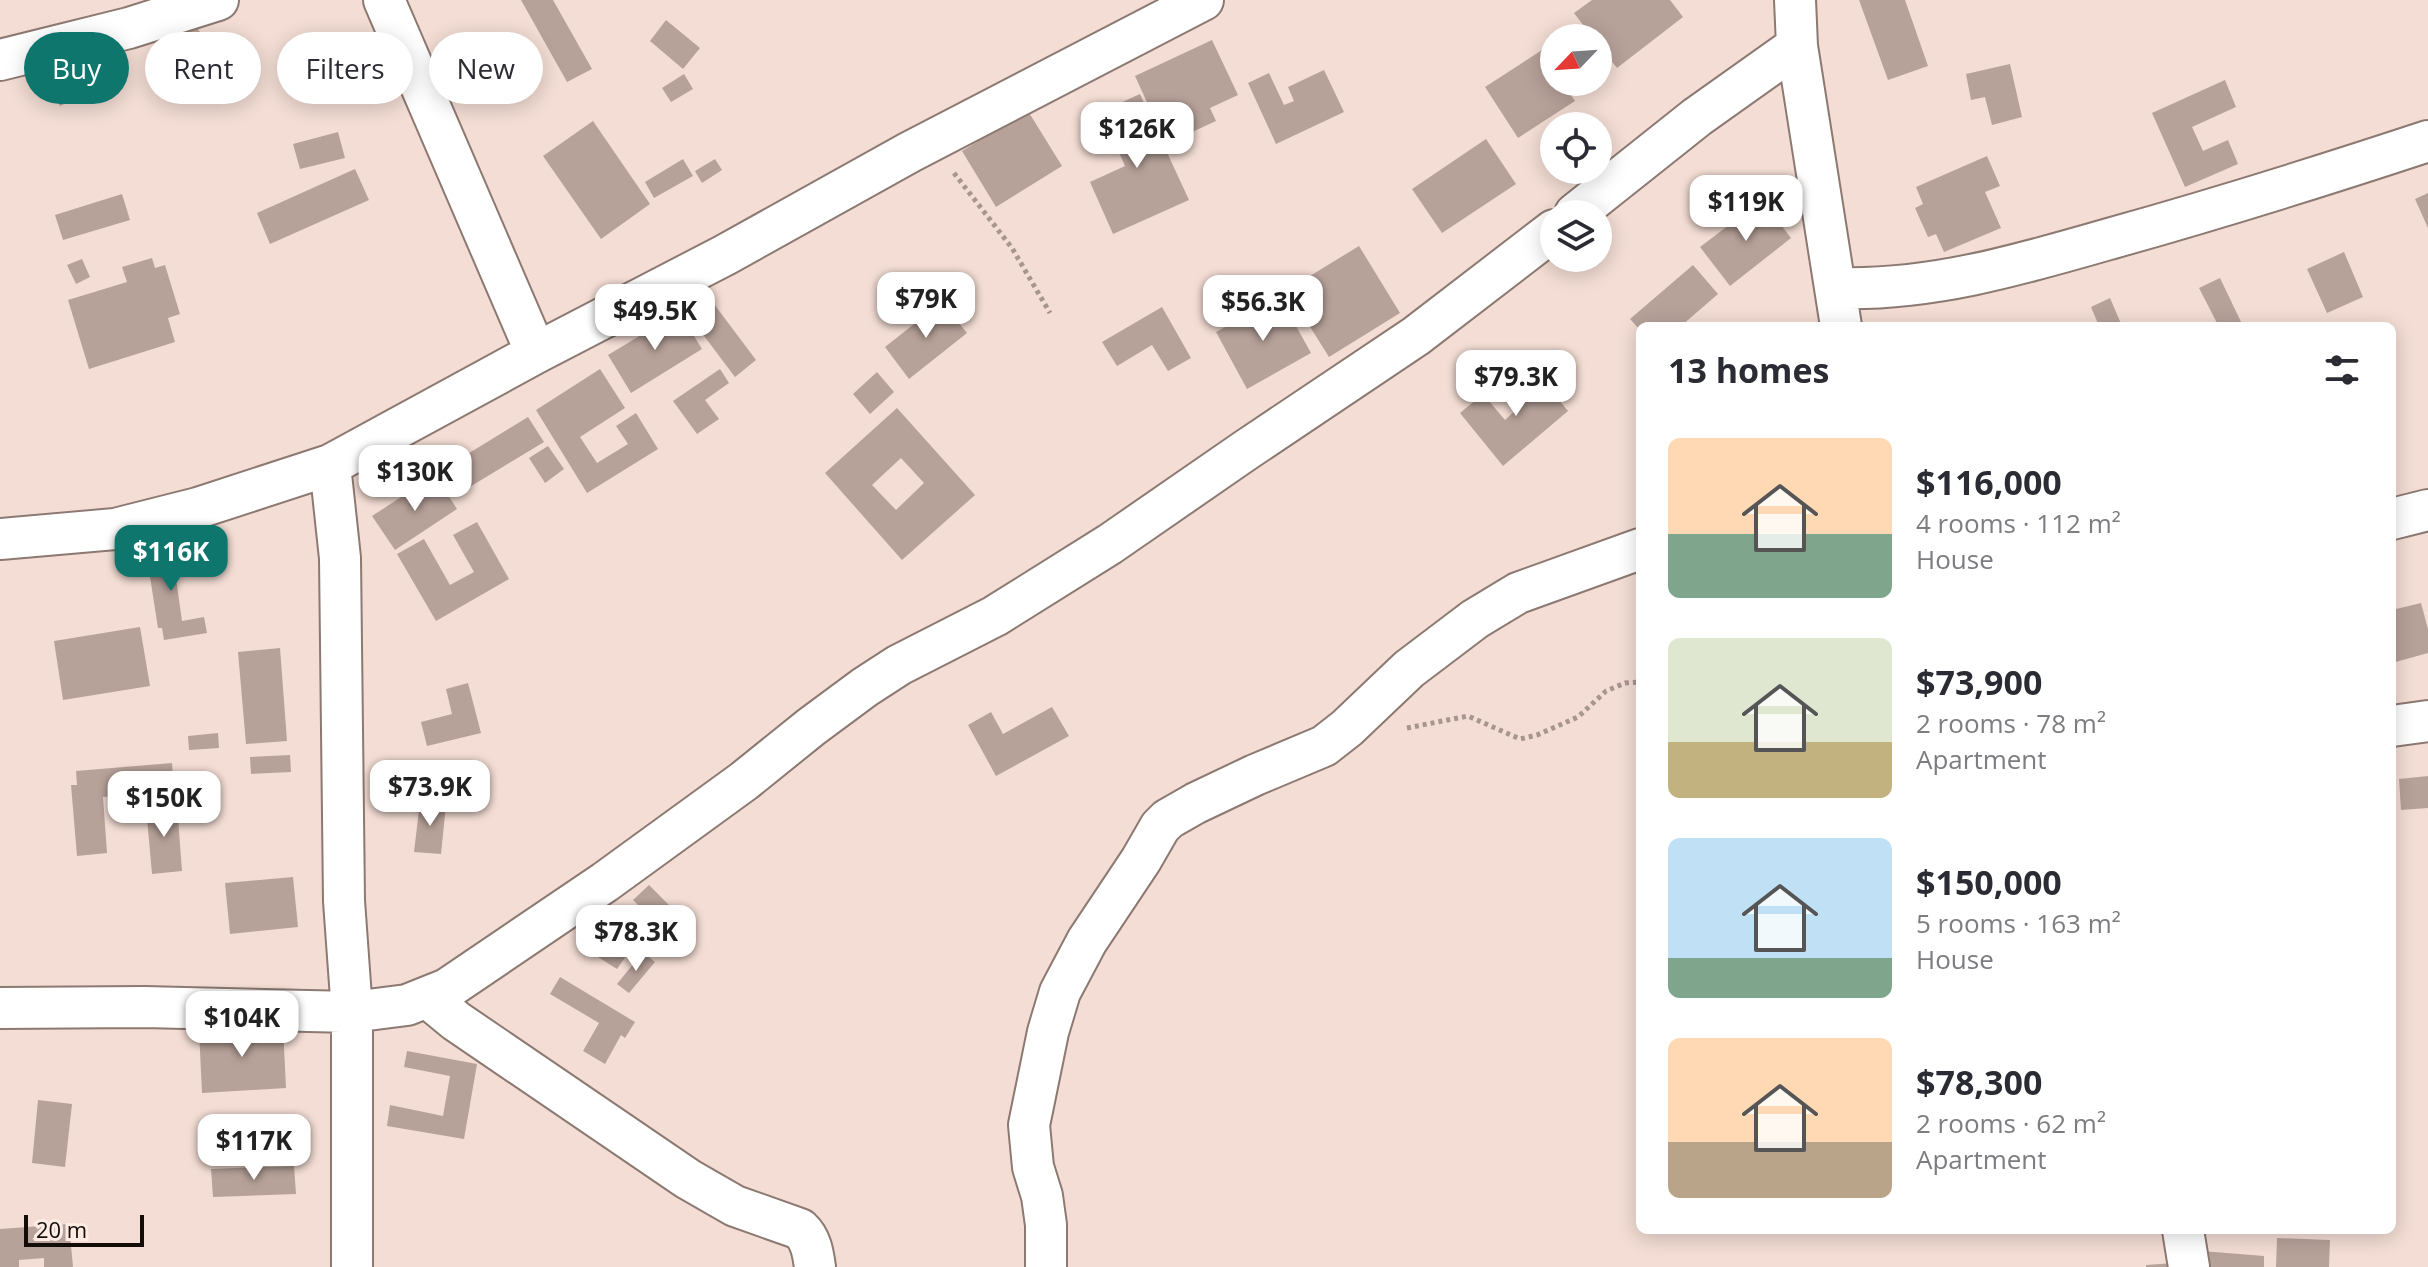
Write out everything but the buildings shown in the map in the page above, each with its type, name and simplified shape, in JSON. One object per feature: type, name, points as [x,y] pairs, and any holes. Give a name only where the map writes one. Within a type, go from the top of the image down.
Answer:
[{"type":"street","points":[[0,60],[129,28],[218,0]]},
{"type":"street","points":[[384,0],[536,353]]},
{"type":"street","points":[[0,539],[115,529],[198,508],[330,465],[725,255],[925,144],[1203,0]]},
{"type":"street","points":[[1795,0],[1797,46],[1838,307],[1869,289],[1911,287],[2008,267],[2296,185],[2428,141]]},
{"type":"street","points":[[1593,200],[1697,117],[1797,46]]},
{"type":"street","points":[[0,1008],[144,1007],[352,1012],[407,1005],[447,989],[605,882],[744,781],[865,687],[899,665],[995,616],[1110,544],[1416,336],[1540,241]]},
{"type":"street","points":[[330,465],[340,558],[344,901],[352,1012],[352,1267]]},
{"type":"street","points":[[2396,518],[2428,510]]},
{"type":"street","points":[[1046,1267],[1046,1225],[1042,1196],[1033,1167],[1029,1125],[1051,1023],[1060,992],[1087,941],[1160,827],[1196,803],[1324,746],[1409,669],[1475,619],[1518,593],[1636,550]]},
{"type":"street","points":[[2396,725],[2428,721]]},
{"type":"street","points":[[428,998],[456,1021],[688,1179],[735,1206],[800,1229],[812,1249],[815,1267]]},
{"type":"street","points":[[2184,1234],[2189,1267]]},
{"type":"path","points":[[925,144],[962,183],[1012,248],[1050,313]]},
{"type":"path","points":[[1403,729],[1468,716],[1520,739],[1578,717],[1606,691],[1636,682]]}]
